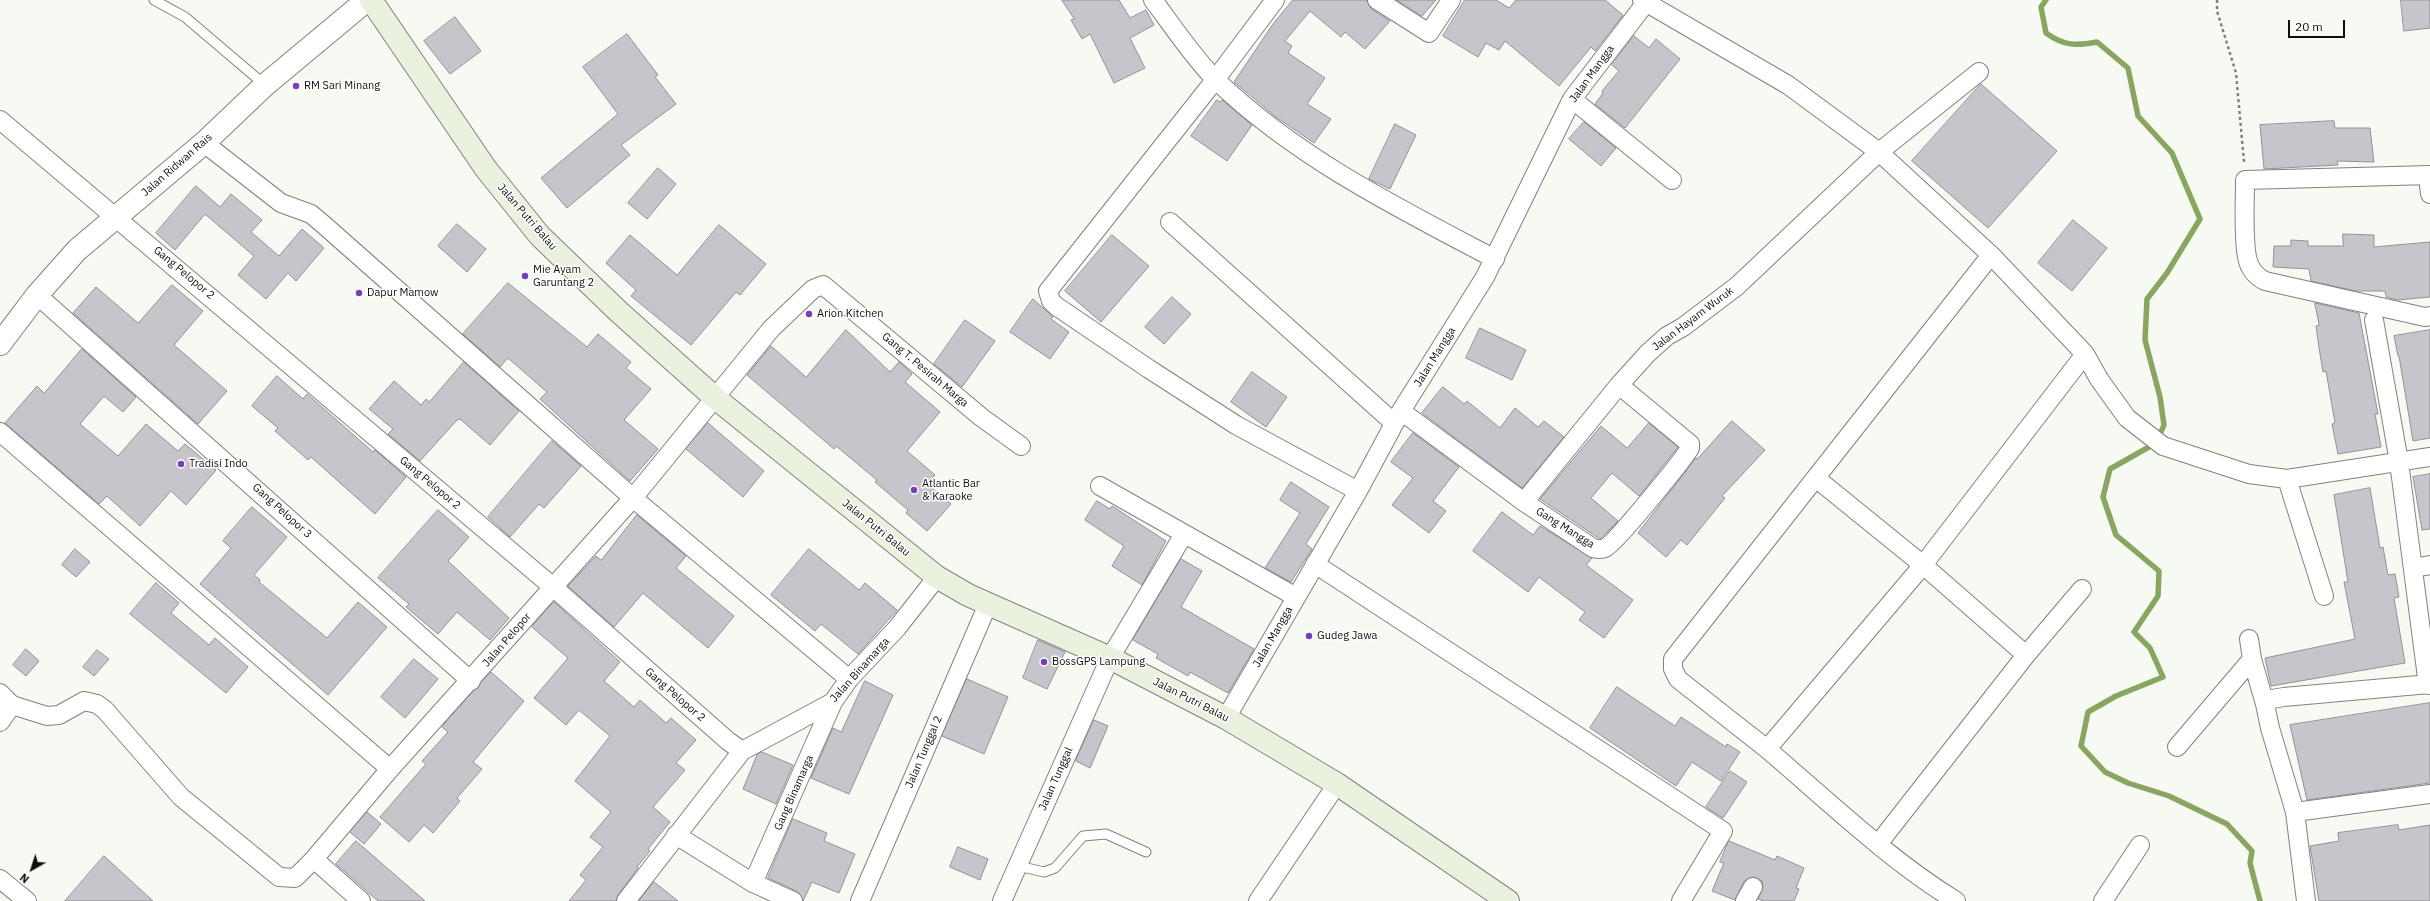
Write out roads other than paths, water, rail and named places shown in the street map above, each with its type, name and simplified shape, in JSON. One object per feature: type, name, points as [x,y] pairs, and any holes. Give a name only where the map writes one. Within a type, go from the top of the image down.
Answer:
[{"type":"main road","name":"Jalan Putri Balau","points":[[371,0],[486,169],[540,236],[619,312],[714,397],[937,578],[988,604],[1110,658],[1226,718],[1337,784],[1508,901]]},
{"type":"street","name":"Jalan Ridwan Rais","points":[[2,336],[77,250],[204,143],[265,85],[367,0]]},
{"type":"street","points":[[1152,0],[1216,80],[1247,108],[1291,140],[1377,196],[1495,259]]},
{"type":"street","points":[[1275,0],[1216,80],[1048,291],[1048,296],[1056,306],[1222,416],[1358,490]]},
{"type":"street","points":[[1377,0],[1428,33],[1451,0]]},
{"type":"street","points":[[1646,1],[1788,85],[1879,152],[1991,255],[2085,354],[2099,379],[2127,418],[2147,436],[2163,446],[2249,474],[2287,479],[2430,457]]},
{"type":"street","name":"Jalan Mangga","points":[[1226,718],[1358,490],[1397,417],[1486,277],[1572,99],[1646,1]]},
{"type":"street","name":"Jalan Hayam Wuruk","points":[[1524,502],[1619,385],[1667,336],[1683,327],[1737,286],[1879,152],[1979,72]]},
{"type":"street","points":[[1572,99],[1672,180]]},
{"type":"street","name":"Gang Pelopor 2","points":[[0,120],[117,216],[553,587],[722,736],[742,751]]},
{"type":"street","points":[[204,143],[282,203],[310,214],[324,225],[632,498],[849,679]]},
{"type":"street","points":[[2430,194],[2429,176],[2245,180],[2247,257],[2257,277],[2265,281],[2371,305],[2425,317],[2430,316]]},
{"type":"street","name":"Gang Mangga","points":[[1170,222],[1397,417],[1593,548],[1599,549],[1606,548],[1621,532],[1666,480],[1688,451],[1690,444],[1619,385]]},
{"type":"street","points":[[1956,901],[1934,887],[1878,844],[1767,749],[1678,679],[1673,669],[1673,659],[1817,479],[1991,255]]},
{"type":"street","name":"Gang T. Pesirah Marga","points":[[714,397],[794,306],[812,289],[823,285],[981,417],[1021,446]]},
{"type":"street","name":"Gang Pelopor 3","points":[[37,295],[471,681]]},
{"type":"street","points":[[2266,704],[2272,700],[2284,697],[2429,685],[2422,567],[2399,462],[2374,320]]},
{"type":"street","points":[[1767,749],[1923,565],[2085,354]]},
{"type":"street","name":"Jalan Pelopor","points":[[6,699],[47,716],[59,715],[84,701],[97,704],[105,710],[181,797],[279,877],[295,878],[314,859],[390,769],[471,681],[632,498],[714,397]]},
{"type":"street","points":[[0,432],[390,769]]},
{"type":"street","points":[[1817,479],[1923,565],[2026,655]]},
{"type":"street","points":[[2287,479],[2324,596]]},
{"type":"street","points":[[1100,486],[1296,597]]},
{"type":"street","name":"Jalan Tunggal","points":[[1002,901],[1110,658],[1184,534]]},
{"type":"street","points":[[1315,564],[1723,831],[1682,901]]},
{"type":"street","name":"Jalan Binamarga","points":[[742,751],[833,702],[849,679],[897,628],[937,578]]},
{"type":"street","points":[[1878,844],[2026,655],[2082,590]]},
{"type":"street","name":"Jalan Tunggal 2","points":[[860,901],[988,604]]},
{"type":"street","points":[[2249,640],[2252,659],[2266,704],[2270,728],[2295,812],[2306,901]]},
{"type":"street","points":[[2178,747],[2252,659]]},
{"type":"street","points":[[0,722],[6,699]]},
{"type":"street","name":"Gang Binamarga","points":[[753,883],[833,702]]},
{"type":"street","points":[[626,901],[742,751]]},
{"type":"street","points":[[1258,901],[1337,784]]},
{"type":"street","points":[[2295,812],[2430,794]]},
{"type":"street","points":[[676,835],[753,883],[793,901]]},
{"type":"street","points":[[2103,901],[2140,845]]},
{"type":"street","points":[[314,859],[361,901]]},
{"type":"street","points":[[0,879],[27,901]]},
{"type":"lane","points":[[154,0],[185,17],[265,85]]},
{"type":"lane","points":[[1018,866],[1044,872],[1055,868],[1083,836],[1106,834],[1146,852]]},
{"type":"waterway","points":[[2046,0],[2041,7],[2046,33],[2070,44],[2097,42],[2128,68],[2138,116],[2172,153],[2200,219],[2167,273],[2147,299],[2145,340],[2160,397],[2164,425],[2156,443],[2110,469],[2103,497],[2116,535],[2159,571],[2158,596],[2134,632],[2150,648],[2163,677],[2116,696],[2088,712],[2081,746],[2105,772],[2128,783],[2169,796],[2227,824],[2252,851],[2250,863],[2260,901]]},
{"type":"place","name":"RM Sari Minang","points":[[296,86]]},
{"type":"place","name":"Mie Ayam Garuntang 2","points":[[525,276]]},
{"type":"place","name":"Dapur Mamow","points":[[359,293]]},
{"type":"place","name":"Arion Kitchen","points":[[809,314]]},
{"type":"place","name":"Tradisi Indo","points":[[181,464]]},
{"type":"place","name":"Atlantic Bar & Karaoke","points":[[914,490]]},
{"type":"place","name":"Gudeg Jawa","points":[[1309,636]]},
{"type":"place","name":"BossGPS Lampung","points":[[1044,662]]}]
